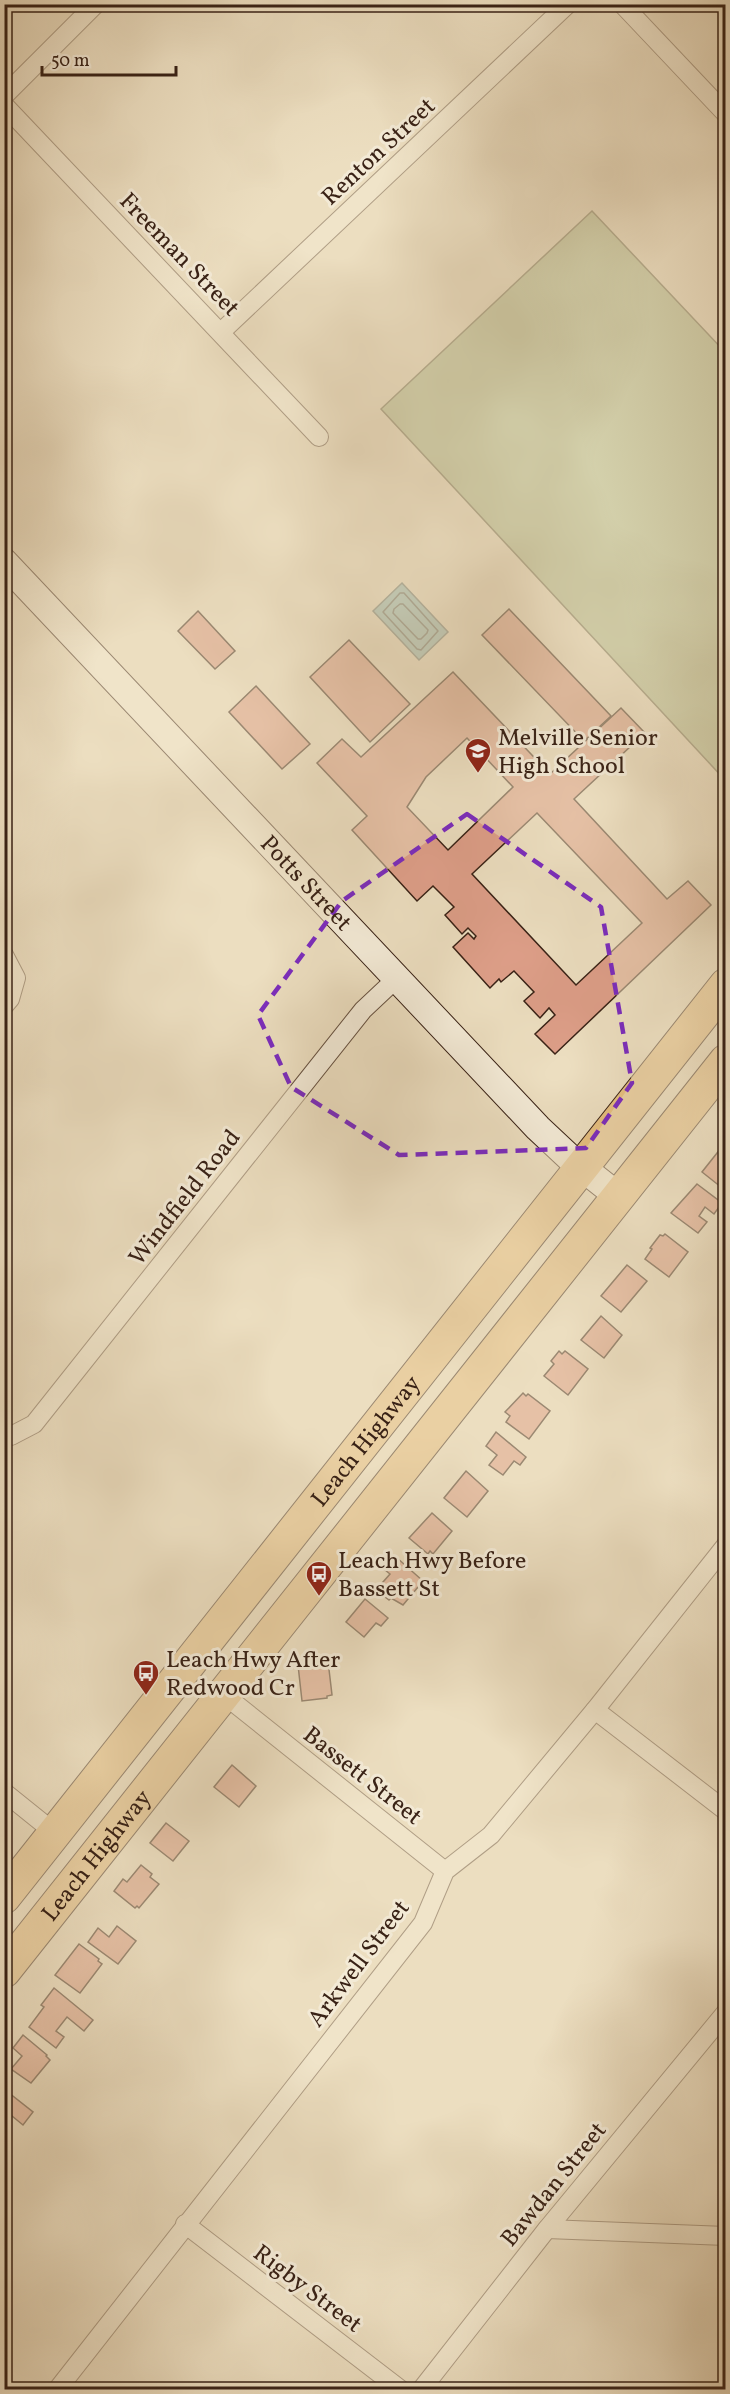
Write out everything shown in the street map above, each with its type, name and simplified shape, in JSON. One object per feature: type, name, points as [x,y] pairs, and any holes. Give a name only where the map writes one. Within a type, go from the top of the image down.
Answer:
[{"type":"highway","name":"Leach Highway","points":[[4,1897],[726,985]]},
{"type":"highway","name":"Leach Highway","points":[[4,1971],[726,1061]]},
{"type":"street","points":[[4,96],[96,4]]},
{"type":"street","name":"Renton Street","points":[[221,332],[568,4]]},
{"type":"street","points":[[622,4],[726,114]]},
{"type":"street","name":"Freeman Street","points":[[4,105],[319,437]]},
{"type":"street","name":"Potts Street","points":[[4,562],[538,1128],[618,1196]]},
{"type":"street","points":[[4,955],[16,978],[10,999],[4,1006]]},
{"type":"street","name":"Windfield Road","points":[[4,1435],[11,1436],[34,1424],[363,1010],[397,978]]},
{"type":"street","name":"Arkwell Street","points":[[57,2390],[423,1923],[445,1871],[490,1835],[595,1710],[726,1545]]},
{"type":"street","name":"Bassett Street","points":[[223,1695],[445,1871]]},
{"type":"street","points":[[595,1710],[726,1811]]},
{"type":"street","points":[[4,1792],[55,1833]]},
{"type":"street","name":"Bawdan Street","points":[[421,2390],[547,2229],[726,2012]]},
{"type":"street","name":"Rigby Street","points":[[185,2224],[401,2390]]},
{"type":"street","points":[[547,2229],[726,2236]]},
{"type":"highlighted area","points":[[467,814],[601,907],[632,1083],[586,1148],[399,1155],[291,1087],[258,1015],[342,901]]},
{"type":"green space","points":[[592,211],[725,352],[725,780],[381,409]]},
{"type":"water","points":[[402,583],[448,632],[419,660],[373,611]]},
{"type":"building","points":[[509,609],[611,716],[584,741],[482,635]]},
{"type":"building","points":[[198,611],[235,651],[215,669],[178,631]]},
{"type":"building","points":[[349,640],[410,704],[370,742],[310,677]]},
{"type":"building","points":[[453,672],[550,774],[621,708],[645,733],[574,799],[667,899],[688,881],[711,905],[555,1054],[535,1034],[555,1015],[549,1008],[540,1018],[524,1001],[534,992],[514,971],[501,982],[499,979],[490,988],[453,947],[468,933],[474,939],[476,936],[468,928],[462,934],[445,915],[454,907],[433,886],[417,901],[352,830],[367,816],[317,763],[342,739],[361,757]],"holes":[[[467,738],[513,787],[448,850],[407,807],[426,777]],[[537,813],[642,923],[576,985],[472,874]]]},
{"type":"building","points":[[256,686],[310,744],[282,769],[229,712]]},
{"type":"building","points":[[721,1148],[726,1151],[726,1191],[702,1172]]},
{"type":"building","points":[[697,1184],[722,1203],[714,1214],[705,1207],[699,1216],[707,1222],[698,1233],[671,1213]]},
{"type":"building","points":[[665,1234],[688,1252],[669,1277],[645,1259],[660,1235]]},
{"type":"building","points":[[627,1265],[647,1281],[621,1312],[601,1296]]},
{"type":"building","points":[[601,1316],[622,1335],[604,1358],[581,1340]]},
{"type":"building","points":[[559,1351],[562,1354],[565,1351],[588,1369],[568,1395],[544,1376],[554,1364],[551,1361]]},
{"type":"building","points":[[523,1393],[526,1396],[528,1394],[550,1411],[529,1439],[506,1422],[510,1416],[505,1412]]},
{"type":"building","points":[[496,1432],[526,1457],[520,1465],[514,1461],[503,1475],[489,1465],[497,1455],[486,1446]]},
{"type":"building","points":[[466,1471],[488,1491],[467,1517],[444,1498]]},
{"type":"building","points":[[432,1513],[452,1531],[433,1554],[430,1551],[428,1554],[409,1538]]},
{"type":"building","points":[[396,1557],[423,1581],[403,1605],[391,1598],[389,1600],[376,1590],[390,1574],[385,1570]]},
{"type":"building","points":[[365,1599],[388,1618],[381,1626],[376,1623],[364,1637],[346,1622]]},
{"type":"building","points":[[328,1661],[332,1695],[327,1698],[302,1701],[298,1665]]},
{"type":"building","points":[[232,1765],[256,1786],[239,1807],[214,1787]]},
{"type":"building","points":[[166,1823],[189,1841],[173,1861],[150,1843]]},
{"type":"building","points":[[141,1865],[159,1884],[139,1908],[137,1906],[135,1908],[114,1891],[123,1879],[127,1882]]},
{"type":"building","points":[[117,1926],[136,1941],[118,1964],[88,1942],[98,1928],[109,1937]]},
{"type":"building","points":[[79,1944],[99,1959],[98,1961],[102,1964],[80,1993],[55,1975]]},
{"type":"building","points":[[54,1988],[93,2020],[84,2031],[67,2017],[56,2031],[64,2037],[56,2048],[29,2027],[44,2007],[41,2005]]},
{"type":"building","points":[[23,2035],[50,2060],[31,2083],[11,2069],[22,2056],[13,2048]]},
{"type":"building","points":[[4,2089],[33,2112],[23,2125],[12,2116],[4,2125]]},
{"type":"place","name":"Melville Senior High School","points":[[478,774]]},
{"type":"place","name":"Leach Hwy Before Bassett St","points":[[319,1597]]},
{"type":"place","name":"Leach Hwy After Redwood Cr","points":[[146,1696]]}]
